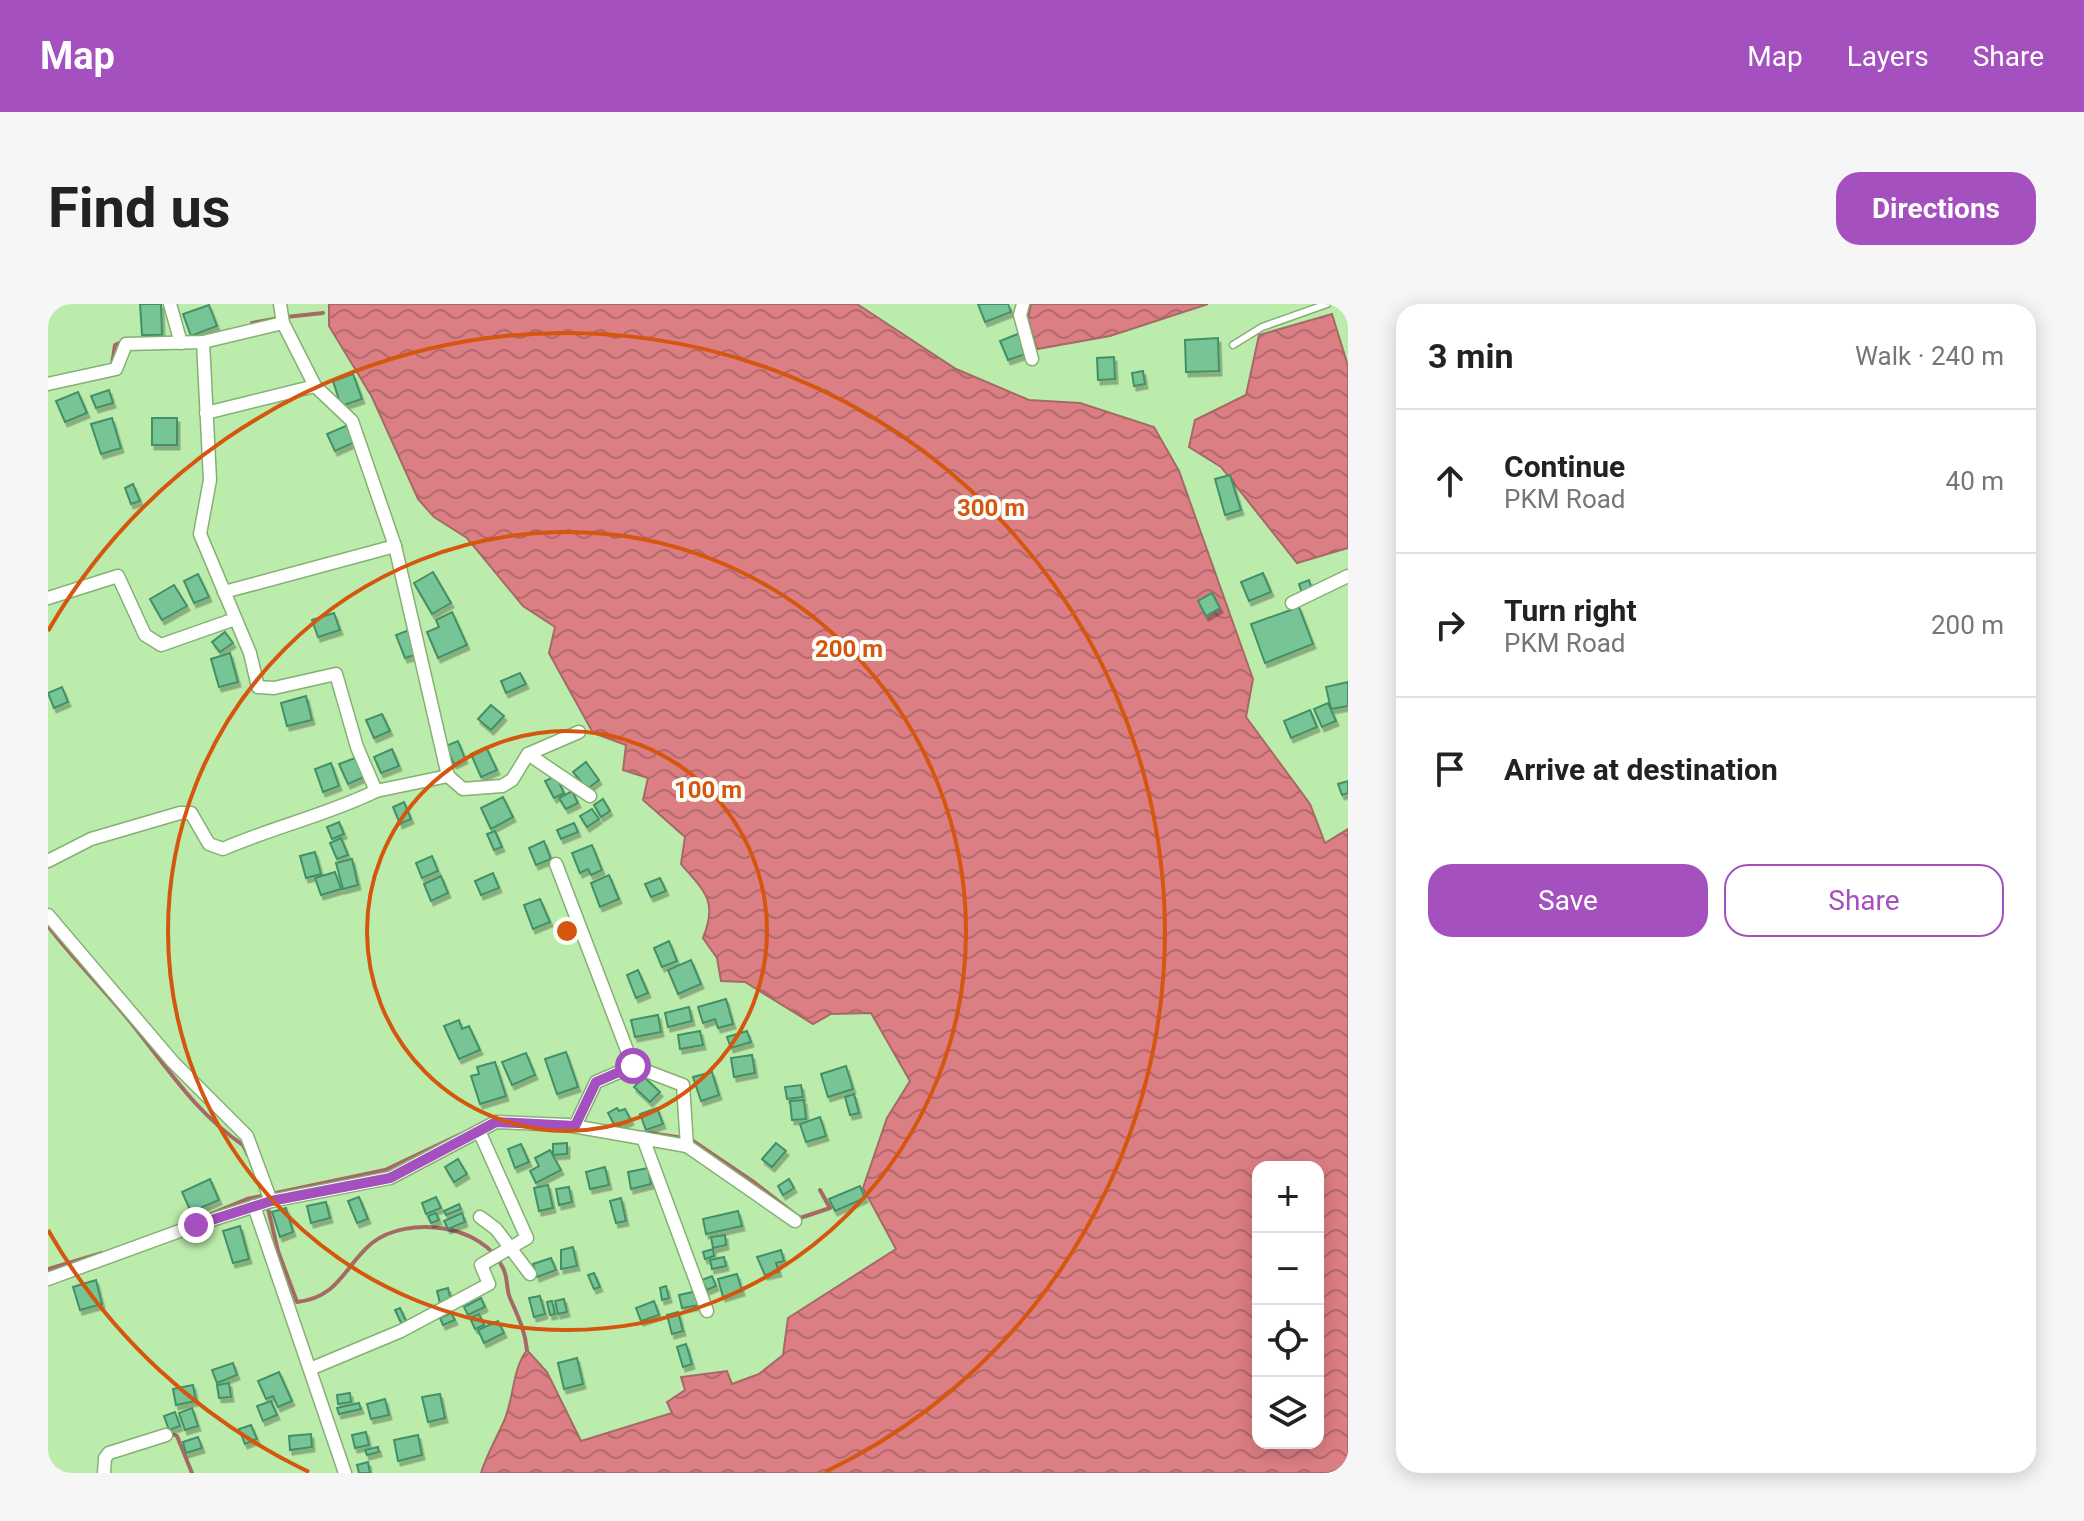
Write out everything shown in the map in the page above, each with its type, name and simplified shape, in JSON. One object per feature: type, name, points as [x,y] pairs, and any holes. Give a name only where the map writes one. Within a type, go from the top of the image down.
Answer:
[{"type":"street","points":[[170,304],[181,343]]},
{"type":"street","points":[[280,304],[283,323],[315,386],[352,421],[395,546],[448,776],[463,789],[502,786],[512,780],[528,754],[579,732]]},
{"type":"street","points":[[1023,304],[1020,315],[1032,359]]},
{"type":"street","points":[[48,384],[116,369],[126,344],[203,342],[283,323]]},
{"type":"street","points":[[203,342],[210,480],[200,534],[250,653],[258,687],[274,688],[336,674],[357,747],[376,791]]},
{"type":"street","points":[[206,413],[315,386]]},
{"type":"street","points":[[224,592],[395,546]]},
{"type":"street","points":[[48,598],[118,576],[145,635],[161,645],[235,619]]},
{"type":"street","points":[[1292,603],[1348,576]]},
{"type":"street","points":[[528,754],[590,796]]},
{"type":"street","points":[[50,857],[91,839],[180,813],[191,813],[209,844],[223,849],[274,827],[344,807],[376,791],[448,776]]},
{"type":"street","points":[[556,864],[633,1066]]},
{"type":"street","points":[[48,915],[173,1062],[247,1136],[271,1201]]},
{"type":"street","points":[[575,1126],[596,1082],[633,1066],[683,1085],[687,1146]]},
{"type":"street","points":[[48,1279],[254,1206],[390,1178],[502,1120],[575,1126],[687,1146],[795,1221]]},
{"type":"street","points":[[310,1369],[401,1331],[489,1284],[481,1265],[527,1238],[479,1131]]},
{"type":"street","points":[[643,1138],[707,1311]]},
{"type":"street","points":[[254,1206],[345,1473]]},
{"type":"street","points":[[480,1217],[510,1247],[530,1274]]},
{"type":"street","points":[[104,1473],[105,1458],[109,1453],[166,1435]]},
{"type":"lane","points":[[1233,345],[1262,327],[1327,304]]},
{"type":"water","points":[[329,304],[857,304],[956,369],[1029,400],[1080,403],[1154,427],[1179,471],[1253,679],[1246,717],[1310,804],[1325,843],[1348,829],[1348,1473],[481,1473],[507,1412],[518,1366],[527,1350],[547,1372],[581,1441],[672,1413],[667,1402],[685,1390],[681,1377],[727,1371],[732,1384],[759,1374],[783,1355],[788,1318],[896,1249],[863,1188],[887,1118],[910,1081],[871,1013],[831,1014],[813,1024],[745,982],[721,981],[717,958],[703,938],[709,915],[707,898],[681,864],[685,837],[643,800],[648,778],[623,770],[626,745],[593,733],[549,653],[555,627],[523,606],[467,538],[434,517],[418,499],[372,397],[329,326]]},
{"type":"water","points":[[1031,304],[1208,304],[1110,336],[1037,349],[1028,319]]},
{"type":"water","points":[[1332,314],[1348,366],[1348,548],[1297,563],[1221,467],[1189,447],[1195,420],[1246,395],[1259,335]]},
{"type":"building","points":[[140,304],[161,304],[162,335],[142,335]]},
{"type":"building","points":[[978,304],[1008,304],[1011,312],[985,322]]},
{"type":"building","points":[[209,305],[217,326],[191,336],[183,314]]},
{"type":"building","points":[[1020,333],[1028,353],[1008,360],[1000,341]]},
{"type":"building","points":[[1218,338],[1219,371],[1186,372],[1185,340]]},
{"type":"building","points":[[1114,357],[1115,379],[1098,380],[1097,358]]},
{"type":"building","points":[[1143,371],[1145,384],[1134,386],[1132,373]]},
{"type":"building","points":[[353,374],[362,399],[341,406],[333,381]]},
{"type":"building","points":[[109,390],[113,403],[96,408],[91,396]]},
{"type":"building","points":[[78,392],[87,413],[65,422],[56,401]]},
{"type":"building","points":[[112,418],[121,448],[101,454],[91,424]]},
{"type":"building","points":[[152,418],[177,418],[177,445],[152,445]]},
{"type":"building","points":[[348,425],[355,442],[335,451],[327,434]]},
{"type":"building","points":[[1230,475],[1241,510],[1225,515],[1215,479]]},
{"type":"building","points":[[133,484],[140,501],[131,504],[125,488]]},
{"type":"building","points":[[433,572],[451,603],[432,614],[414,583]]},
{"type":"building","points":[[1263,573],[1271,592],[1249,601],[1241,582]]},
{"type":"building","points":[[198,574],[209,597],[194,603],[184,581]]},
{"type":"building","points":[[1309,580],[1312,590],[1302,593],[1299,584]]},
{"type":"building","points":[[174,585],[187,606],[162,620],[150,599]]},
{"type":"building","points":[[1212,593],[1220,608],[1206,616],[1198,601]]},
{"type":"building","points":[[1299,607],[1313,644],[1265,663],[1251,624]]},
{"type":"building","points":[[452,612],[467,645],[438,658],[427,632],[439,627],[436,620]]},
{"type":"building","points":[[334,613],[340,630],[318,637],[312,620]]},
{"type":"building","points":[[409,630],[418,654],[405,658],[396,635]]},
{"type":"building","points":[[225,632],[233,643],[220,652],[212,642]]},
{"type":"building","points":[[230,653],[238,682],[219,687],[211,659]]},
{"type":"building","points":[[520,673],[526,684],[506,693],[501,681]]},
{"type":"building","points":[[1348,682],[1348,706],[1331,709],[1326,687]]},
{"type":"building","points":[[62,687],[68,702],[54,708],[48,693]]},
{"type":"building","points":[[306,696],[312,720],[287,726],[281,703]]},
{"type":"building","points":[[1328,703],[1336,721],[1322,727],[1314,709]]},
{"type":"building","points":[[491,705],[504,716],[491,730],[478,719]]},
{"type":"building","points":[[1310,710],[1317,727],[1291,738],[1284,721]]},
{"type":"building","points":[[382,714],[390,731],[374,738],[366,720]]},
{"type":"building","points":[[458,741],[465,759],[454,764],[446,746]]},
{"type":"building","points":[[486,747],[497,770],[481,777],[471,754]]},
{"type":"building","points":[[392,749],[399,766],[381,773],[374,757]]},
{"type":"building","points":[[355,758],[364,777],[348,784],[339,764]]},
{"type":"building","points":[[586,762],[599,780],[587,789],[573,772]]},
{"type":"building","points":[[331,763],[339,786],[323,792],[315,769]]},
{"type":"building","points":[[556,776],[564,793],[554,798],[545,781]]},
{"type":"building","points":[[1348,781],[1348,793],[1342,795],[1338,784]]},
{"type":"building","points":[[572,791],[578,803],[566,809],[559,798]]},
{"type":"building","points":[[503,797],[513,817],[491,829],[481,808]]},
{"type":"building","points":[[603,799],[610,811],[601,817],[594,805]]},
{"type":"building","points":[[404,802],[411,819],[400,824],[393,807]]},
{"type":"building","points":[[592,809],[599,819],[587,827],[580,816]]},
{"type":"building","points":[[339,822],[344,834],[332,839],[327,827]]},
{"type":"building","points":[[574,823],[578,832],[561,839],[557,830]]},
{"type":"building","points":[[495,831],[502,847],[494,850],[487,834]]},
{"type":"building","points":[[341,838],[348,855],[337,859],[330,843]]},
{"type":"building","points":[[544,841],[551,859],[536,865],[529,848]]},
{"type":"building","points":[[592,845],[602,870],[591,875],[588,869],[580,873],[572,853]]},
{"type":"building","points":[[315,852],[321,874],[306,878],[300,856]]},
{"type":"building","points":[[432,856],[438,871],[422,878],[416,863]]},
{"type":"building","points":[[352,859],[358,885],[343,889],[336,863]]},
{"type":"building","points":[[335,872],[341,889],[321,895],[315,878]]},
{"type":"building","points":[[493,873],[499,888],[481,895],[475,881]]},
{"type":"building","points":[[609,875],[619,899],[600,907],[591,883]]},
{"type":"building","points":[[441,876],[448,893],[431,901],[424,884]]},
{"type":"building","points":[[660,878],[666,891],[651,897],[645,884]]},
{"type":"building","points":[[540,899],[550,922],[533,929],[524,905]]},
{"type":"building","points":[[669,941],[677,961],[662,967],[654,948]]},
{"type":"building","points":[[691,960],[701,984],[678,994],[668,970]]},
{"type":"building","points":[[638,970],[648,993],[636,998],[627,975]]},
{"type":"building","points":[[726,999],[733,1024],[718,1028],[715,1019],[703,1023],[698,1007]]},
{"type":"building","points":[[689,1007],[692,1021],[668,1027],[665,1013]]},
{"type":"building","points":[[658,1015],[661,1032],[635,1037],[631,1020]]},
{"type":"building","points":[[459,1020],[462,1029],[469,1026],[480,1050],[459,1059],[444,1026]]},
{"type":"building","points":[[700,1031],[703,1045],[680,1049],[678,1035]]},
{"type":"building","points":[[747,1031],[751,1042],[731,1048],[727,1037]]},
{"type":"building","points":[[566,1052],[578,1087],[557,1094],[545,1059]]},
{"type":"building","points":[[526,1053],[535,1075],[512,1085],[502,1062]]},
{"type":"building","points":[[752,1055],[755,1073],[734,1077],[731,1058]]},
{"type":"building","points":[[495,1062],[506,1096],[480,1104],[471,1076],[479,1074],[477,1067]]},
{"type":"building","points":[[846,1066],[853,1089],[828,1097],[821,1074]]},
{"type":"building","points":[[712,1072],[719,1095],[701,1101],[693,1077]]},
{"type":"building","points":[[644,1077],[660,1092],[650,1102],[634,1087]]},
{"type":"building","points":[[801,1085],[803,1097],[787,1099],[785,1087]]},
{"type":"building","points":[[854,1094],[859,1113],[850,1115],[845,1097]]},
{"type":"building","points":[[804,1100],[806,1119],[792,1120],[790,1101]]},
{"type":"building","points":[[617,1108],[619,1111],[625,1109],[631,1120],[616,1128],[608,1113]]},
{"type":"building","points":[[657,1108],[663,1124],[646,1130],[640,1114]]},
{"type":"building","points":[[820,1117],[826,1136],[806,1142],[800,1124]]},
{"type":"building","points":[[567,1143],[567,1154],[553,1155],[553,1144]]},
{"type":"building","points":[[776,1143],[786,1151],[772,1167],[762,1159]]},
{"type":"building","points":[[521,1144],[529,1162],[515,1168],[508,1149]]},
{"type":"building","points":[[550,1150],[561,1170],[536,1183],[530,1171],[539,1166],[535,1158]]},
{"type":"building","points":[[458,1159],[467,1174],[454,1182],[445,1167]]},
{"type":"building","points":[[605,1167],[609,1185],[590,1189],[586,1172]]},
{"type":"building","points":[[648,1168],[651,1184],[631,1189],[628,1172]]},
{"type":"building","points":[[210,1179],[219,1200],[191,1212],[182,1192]]},
{"type":"building","points":[[789,1179],[794,1188],[783,1195],[778,1186]]},
{"type":"building","points":[[548,1185],[553,1208],[539,1211],[534,1188]]},
{"type":"building","points":[[860,1186],[865,1198],[835,1211],[829,1199]]},
{"type":"building","points":[[569,1187],[572,1202],[559,1205],[556,1189]]},
{"type":"building","points":[[359,1197],[368,1219],[357,1223],[348,1201]]},
{"type":"building","points":[[436,1197],[441,1208],[426,1214],[422,1203]]},
{"type":"building","points":[[621,1198],[626,1221],[616,1223],[610,1201]]},
{"type":"building","points":[[326,1202],[330,1218],[311,1223],[307,1206]]},
{"type":"building","points":[[459,1204],[461,1209],[446,1215],[444,1211]]},
{"type":"building","points":[[286,1208],[293,1232],[280,1237],[272,1212]]},
{"type":"building","points":[[738,1211],[742,1226],[706,1234],[703,1219]]},
{"type":"building","points":[[436,1213],[439,1220],[431,1223],[428,1216]]},
{"type":"building","points":[[462,1213],[465,1222],[448,1229],[444,1221]]},
{"type":"building","points":[[240,1226],[249,1259],[233,1263],[223,1231]]},
{"type":"building","points":[[725,1235],[726,1245],[713,1248],[711,1237]]},
{"type":"building","points":[[573,1247],[577,1266],[561,1269],[561,1250]]},
{"type":"building","points":[[713,1249],[714,1256],[705,1259],[703,1252]]},
{"type":"building","points":[[781,1250],[784,1261],[776,1263],[779,1272],[765,1275],[757,1257]]},
{"type":"building","points":[[724,1257],[726,1266],[712,1269],[710,1260]]},
{"type":"building","points":[[551,1258],[556,1270],[537,1277],[533,1264]]},
{"type":"building","points":[[594,1273],[600,1287],[594,1289],[588,1275]]},
{"type":"building","points":[[737,1274],[742,1291],[723,1297],[718,1279]]},
{"type":"building","points":[[712,1276],[716,1286],[707,1290],[702,1280]]},
{"type":"building","points":[[96,1280],[102,1304],[80,1310],[73,1287]]},
{"type":"building","points":[[666,1286],[669,1298],[662,1300],[660,1288]]},
{"type":"building","points":[[448,1288],[451,1300],[440,1303],[437,1291]]},
{"type":"building","points":[[697,1291],[700,1305],[682,1308],[679,1295]]},
{"type":"building","points":[[540,1296],[545,1314],[534,1317],[529,1298]]},
{"type":"building","points":[[481,1298],[485,1307],[468,1315],[464,1307]]},
{"type":"building","points":[[564,1299],[567,1312],[558,1314],[555,1301]]},
{"type":"building","points":[[552,1301],[555,1314],[550,1315],[547,1302]]},
{"type":"building","points":[[654,1301],[659,1315],[641,1321],[636,1308]]},
{"type":"building","points":[[400,1308],[408,1325],[403,1327],[395,1310]]},
{"type":"building","points":[[678,1312],[683,1331],[672,1334],[667,1315]]},
{"type":"building","points":[[451,1313],[455,1320],[443,1325],[440,1318]]},
{"type":"building","points":[[479,1314],[484,1325],[475,1329],[470,1318]]},
{"type":"building","points":[[498,1321],[504,1333],[484,1343],[478,1330]]},
{"type":"building","points":[[686,1344],[692,1364],[683,1367],[677,1347]]},
{"type":"building","points":[[577,1358],[583,1384],[564,1389],[558,1363]]},
{"type":"building","points":[[233,1363],[237,1375],[217,1383],[212,1370]]},
{"type":"building","points":[[279,1372],[292,1401],[278,1407],[273,1396],[266,1399],[258,1381]]},
{"type":"building","points":[[229,1383],[231,1397],[219,1398],[217,1385]]},
{"type":"building","points":[[193,1385],[196,1401],[176,1405],[173,1389]]},
{"type":"building","points":[[350,1393],[351,1402],[338,1404],[337,1395]]},
{"type":"building","points":[[440,1394],[445,1418],[428,1422],[422,1397]]},
{"type":"building","points":[[385,1399],[389,1415],[371,1419],[367,1404]]},
{"type":"building","points":[[271,1401],[277,1415],[263,1421],[257,1406]]},
{"type":"building","points":[[359,1403],[361,1409],[339,1414],[337,1408]]},
{"type":"building","points":[[192,1408],[198,1426],[185,1430],[179,1413]]},
{"type":"building","points":[[175,1412],[180,1426],[169,1430],[164,1416]]},
{"type":"building","points":[[251,1425],[257,1439],[245,1444],[239,1429]]},
{"type":"building","points":[[366,1432],[369,1445],[355,1448],[352,1435]]},
{"type":"building","points":[[311,1434],[312,1447],[290,1450],[289,1436]]},
{"type":"building","points":[[418,1435],[422,1455],[398,1461],[394,1440]]},
{"type":"building","points":[[198,1437],[202,1448],[186,1453],[183,1442]]},
{"type":"building","points":[[378,1447],[379,1452],[367,1455],[365,1450]]},
{"type":"building","points":[[368,1462],[370,1473],[359,1473],[357,1465]]},
{"type":"waterway","points":[[286,317],[323,313]]},
{"type":"waterway","points":[[252,323],[274,319]]},
{"type":"waterway","points":[[112,364],[115,345],[126,340]]},
{"type":"waterway","points":[[48,926],[195,1102],[243,1145],[248,1155]]},
{"type":"waterway","points":[[649,1133],[684,1138]]},
{"type":"waterway","points":[[208,1215],[247,1199],[385,1170],[461,1134]]},
{"type":"waterway","points":[[693,1141],[800,1218],[830,1208],[820,1190]]},
{"type":"waterway","points":[[267,1204],[278,1251],[297,1302],[323,1294],[372,1243],[387,1234],[405,1229],[444,1228],[462,1233],[493,1253],[505,1272],[527,1350]]},
{"type":"waterway","points":[[48,1269],[102,1253]]},
{"type":"waterway","points":[[169,1433],[177,1436],[192,1473]]},
{"type":"route","points":[[196,1225],[271,1201],[390,1178],[496,1122],[575,1126],[596,1082],[633,1066]]}]
